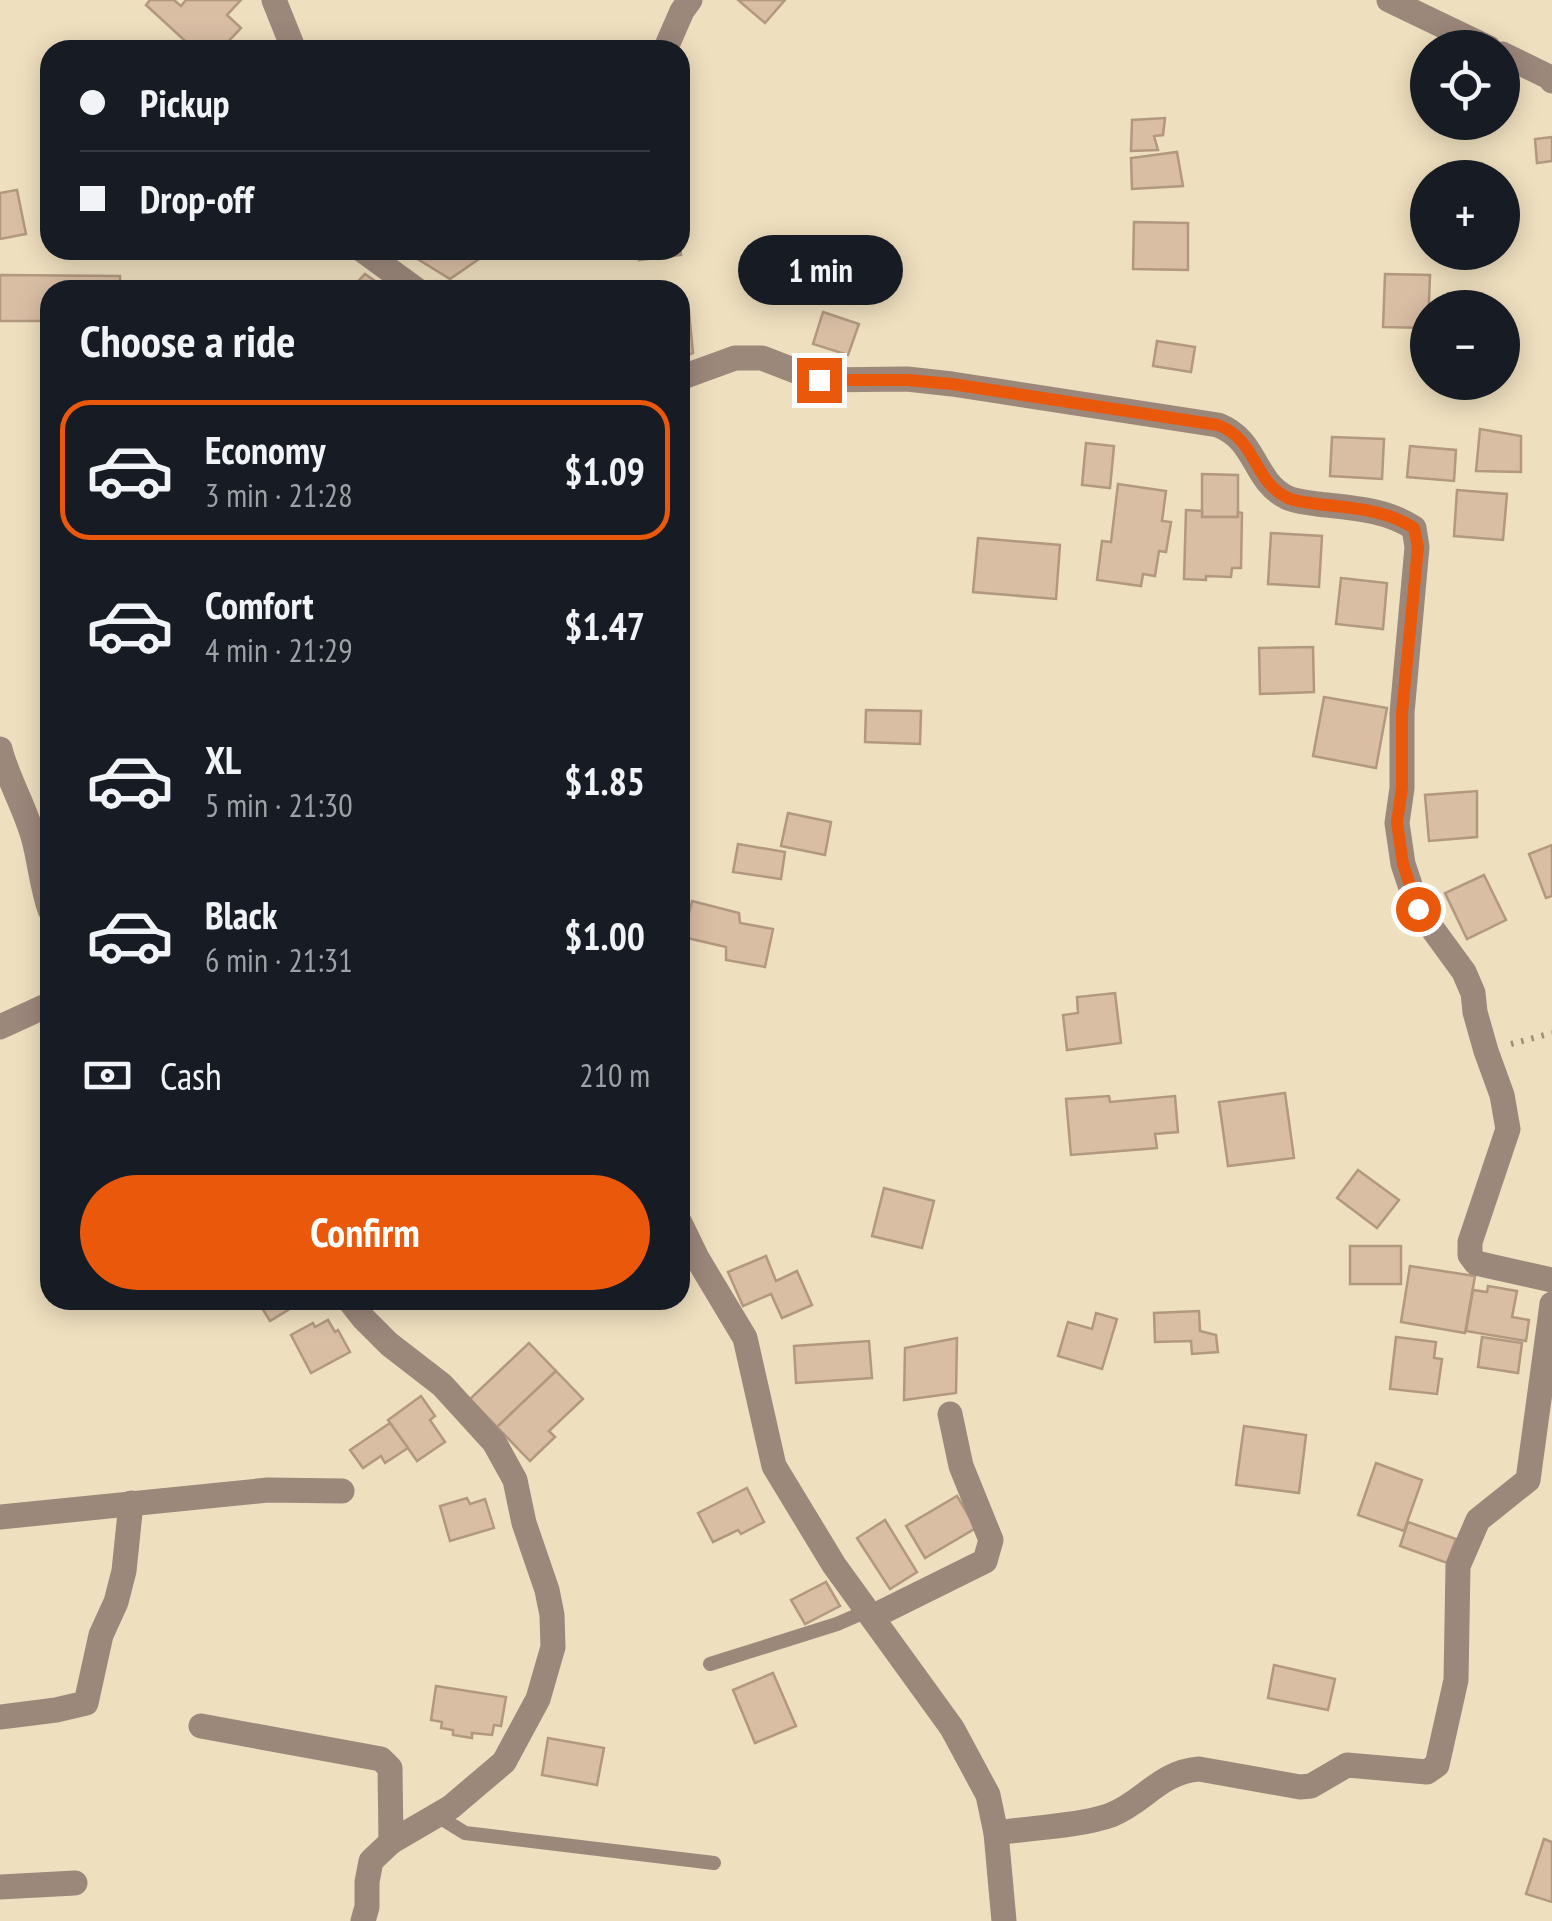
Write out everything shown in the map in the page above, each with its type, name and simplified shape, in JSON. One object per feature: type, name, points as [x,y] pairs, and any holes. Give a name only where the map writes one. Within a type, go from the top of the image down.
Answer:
[{"type":"street","points":[[274,0],[290,40]]},
{"type":"street","points":[[670,40],[690,0]]},
{"type":"street","points":[[1388,0],[1452,30]]},
{"type":"street","points":[[1520,63],[1552,81]]},
{"type":"street","points":[[376,260],[403,280]]},
{"type":"street","points":[[690,374],[734,358],[762,358],[819,380],[952,384],[1218,425],[1241,438],[1275,491],[1292,500],[1377,512],[1400,518],[1414,528],[1418,547],[1402,713],[1402,788],[1397,822],[1403,864],[1418,909],[1464,972],[1474,993],[1475,1012],[1502,1096],[1508,1129],[1470,1242],[1470,1255],[1476,1263],[1552,1280]]},
{"type":"street","points":[[0,749],[34,839],[40,871]]},
{"type":"street","points":[[0,1028],[40,1009]]},
{"type":"street","points":[[690,1242],[745,1338],[774,1466],[834,1565],[952,1728],[988,1794],[996,1833],[1004,1921]]},
{"type":"street","points":[[996,1833],[1116,1813],[1184,1770],[1200,1769],[1300,1788],[1347,1766],[1427,1772],[1434,1769],[1456,1680],[1460,1557],[1478,1520],[1528,1480],[1552,1304]]},
{"type":"street","points":[[357,1310],[390,1344],[442,1385],[494,1442],[515,1480],[524,1523],[547,1590],[553,1646],[538,1700],[504,1762],[475,1788],[391,1842],[371,1862],[363,1921]]},
{"type":"street","points":[[869,1614],[985,1561],[991,1540],[961,1466],[950,1414]]},
{"type":"street","points":[[0,1516],[268,1490],[342,1491]]},
{"type":"street","points":[[0,1716],[86,1703],[102,1635],[124,1571],[131,1503]]},
{"type":"street","points":[[201,1726],[381,1758],[390,1768],[391,1842]]},
{"type":"street","points":[[0,1887],[75,1884]]},
{"type":"lane","points":[[710,1664],[869,1614]]},
{"type":"lane","points":[[436,1815],[465,1832],[714,1863]]},
{"type":"path","points":[[1486,1052],[1552,1033]]},
{"type":"building","points":[[150,0],[174,0],[181,6],[186,0],[241,0],[227,15],[241,28],[230,40],[184,40],[146,5]]},
{"type":"building","points":[[738,0],[785,0],[765,23]]},
{"type":"building","points":[[1165,118],[1163,135],[1154,136],[1158,150],[1131,151],[1132,120]]},
{"type":"building","points":[[1552,137],[1552,161],[1537,163],[1535,139]]},
{"type":"building","points":[[1177,152],[1183,186],[1132,189],[1131,158]]},
{"type":"building","points":[[17,190],[26,234],[0,239],[0,193]]},
{"type":"building","points":[[1134,222],[1188,223],[1188,270],[1133,269]]},
{"type":"building","points":[[419,260],[478,260],[450,279]]},
{"type":"building","points":[[1385,274],[1430,275],[1429,290],[1410,290],[1410,328],[1383,327]]},
{"type":"building","points":[[0,275],[120,276],[120,280],[40,280],[40,321],[0,321]]},
{"type":"building","points":[[823,312],[859,324],[848,355],[813,344]]},
{"type":"building","points":[[1157,341],[1195,347],[1191,372],[1153,366]]},
{"type":"building","points":[[1480,429],[1521,436],[1521,472],[1476,471]]},
{"type":"building","points":[[1332,437],[1384,439],[1382,479],[1330,476]]},
{"type":"building","points":[[1086,443],[1114,446],[1110,488],[1082,485]]},
{"type":"building","points":[[1410,446],[1456,450],[1454,481],[1407,477]]},
{"type":"building","points":[[1202,474],[1238,475],[1238,517],[1202,517]]},
{"type":"building","points":[[1118,484],[1166,491],[1162,521],[1171,522],[1166,552],[1159,551],[1155,576],[1143,574],[1141,586],[1097,580],[1102,541],[1111,542]]},
{"type":"building","points":[[1457,490],[1507,494],[1503,540],[1454,536]]},
{"type":"building","points":[[1186,510],[1202,511],[1202,517],[1238,517],[1238,512],[1242,513],[1241,568],[1232,568],[1231,577],[1184,579]]},
{"type":"building","points":[[1271,533],[1322,536],[1319,587],[1268,584]]},
{"type":"building","points":[[978,538],[1060,545],[1056,599],[973,592]]},
{"type":"building","points":[[1341,578],[1387,583],[1383,629],[1336,624]]},
{"type":"building","points":[[1313,647],[1314,692],[1260,694],[1259,648]]},
{"type":"building","points":[[1324,697],[1387,708],[1376,768],[1313,756]]},
{"type":"building","points":[[866,710],[921,711],[920,744],[865,742]]},
{"type":"building","points":[[1477,791],[1477,837],[1429,841],[1425,795]]},
{"type":"building","points":[[788,813],[831,822],[825,855],[781,846]]},
{"type":"building","points":[[738,844],[785,852],[781,879],[733,872]]},
{"type":"building","points":[[1552,845],[1552,896],[1546,898],[1529,854]]},
{"type":"building","points":[[1484,875],[1506,920],[1467,939],[1445,893]]},
{"type":"building","points":[[692,901],[739,913],[740,923],[773,929],[765,967],[726,960],[726,947],[690,939]]},
{"type":"building","points":[[1115,993],[1121,1043],[1067,1050],[1063,1015],[1078,1013],[1077,997]]},
{"type":"building","points":[[1285,1093],[1294,1158],[1228,1166],[1219,1102]]},
{"type":"building","points":[[1109,1096],[1110,1102],[1175,1096],[1178,1132],[1155,1134],[1157,1148],[1071,1155],[1066,1099]]},
{"type":"building","points":[[1358,1170],[1399,1200],[1377,1228],[1337,1198]]},
{"type":"building","points":[[884,1188],[934,1201],[922,1248],[872,1236]]},
{"type":"building","points":[[1350,1246],[1401,1246],[1401,1284],[1350,1284]]},
{"type":"building","points":[[766,1256],[776,1281],[797,1271],[812,1305],[782,1318],[771,1294],[743,1306],[728,1272]]},
{"type":"building","points":[[1410,1266],[1475,1276],[1465,1333],[1401,1322]]},
{"type":"building","points":[[1488,1286],[1517,1291],[1512,1317],[1529,1320],[1526,1341],[1466,1331],[1473,1290],[1487,1292]]},
{"type":"building","points":[[263,1310],[288,1310],[270,1321]]},
{"type":"building","points":[[1199,1311],[1200,1331],[1216,1335],[1218,1352],[1192,1354],[1191,1341],[1155,1342],[1154,1313]]},
{"type":"building","points":[[1096,1313],[1117,1319],[1102,1369],[1058,1356],[1068,1322],[1092,1329]]},
{"type":"building","points":[[328,1320],[350,1352],[311,1373],[291,1335]]},
{"type":"building","points":[[1396,1337],[1436,1342],[1434,1358],[1442,1359],[1437,1394],[1390,1389]]},
{"type":"building","points":[[1482,1337],[1522,1343],[1518,1373],[1478,1367]]},
{"type":"building","points":[[957,1338],[956,1393],[904,1400],[905,1348]]},
{"type":"building","points":[[869,1341],[872,1378],[796,1383],[794,1346]]},
{"type":"building","points":[[529,1343],[556,1371],[497,1427],[470,1399]]},
{"type":"building","points":[[556,1371],[583,1399],[549,1431],[555,1437],[530,1461],[497,1427]]},
{"type":"building","points":[[421,1396],[435,1416],[430,1420],[445,1442],[417,1461],[388,1420]]},
{"type":"building","points":[[390,1423],[408,1448],[385,1463],[381,1456],[363,1468],[350,1450]]},
{"type":"building","points":[[1244,1426],[1306,1435],[1299,1493],[1236,1485]]},
{"type":"building","points":[[1376,1463],[1422,1480],[1404,1531],[1358,1515]]},
{"type":"building","points":[[747,1488],[764,1522],[713,1542],[698,1513]]},
{"type":"building","points":[[957,1496],[976,1528],[925,1558],[906,1526]]},
{"type":"building","points":[[467,1498],[470,1504],[485,1499],[494,1528],[450,1541],[440,1506]]},
{"type":"building","points":[[885,1520],[917,1572],[890,1589],[857,1538]]},
{"type":"building","points":[[1408,1522],[1456,1539],[1447,1563],[1400,1546]]},
{"type":"building","points":[[826,1582],[840,1606],[805,1624],[791,1600]]},
{"type":"building","points":[[1274,1665],[1335,1679],[1328,1710],[1268,1698]]},
{"type":"building","points":[[773,1673],[796,1726],[755,1743],[733,1690]]},
{"type":"building","points":[[436,1686],[506,1697],[501,1726],[494,1725],[492,1735],[472,1733],[472,1738],[441,1728],[442,1722],[431,1720]]},
{"type":"building","points":[[548,1738],[604,1748],[597,1785],[542,1775]]},
{"type":"building","points":[[1544,1839],[1552,1842],[1552,1902],[1526,1894]]},
{"type":"route","points":[[819,380],[952,384],[1218,425],[1241,438],[1275,491],[1292,500],[1377,512],[1400,518],[1414,528],[1418,547],[1402,713],[1402,788],[1397,822],[1403,864],[1418,909]]}]
